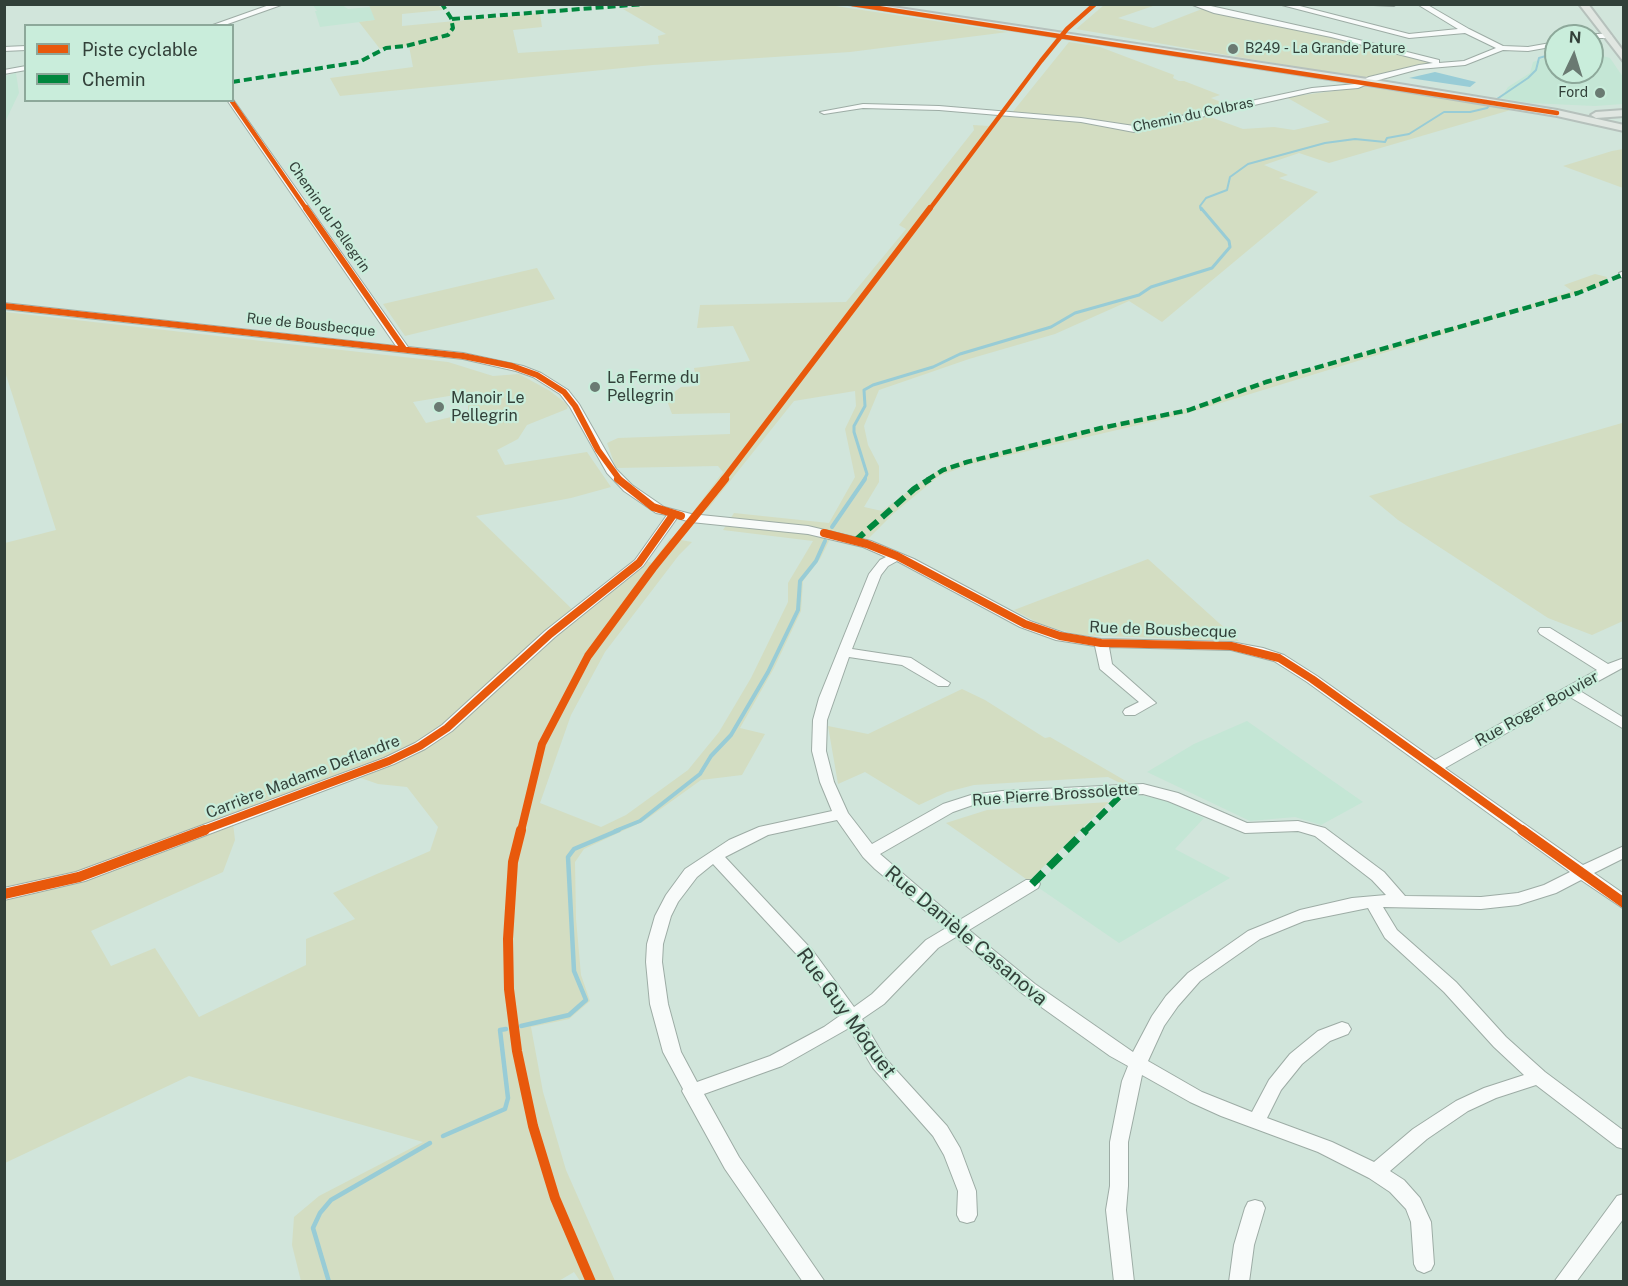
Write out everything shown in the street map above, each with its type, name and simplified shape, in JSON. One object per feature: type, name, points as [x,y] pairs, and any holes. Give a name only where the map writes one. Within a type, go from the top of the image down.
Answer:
[{"type":"main road","points":[[852,4],[1387,85],[1585,113],[1623,114]]},
{"type":"main road","points":[[1586,8],[1623,59]]},
{"type":"main road","points":[[1605,36],[1623,68]]},
{"type":"main road","points":[[1387,85],[1557,113],[1607,123],[1623,129]]},
{"type":"main road","points":[[1623,114],[1618,120],[1623,129]]},
{"type":"street","points":[[219,24],[281,4]]},
{"type":"street","points":[[1193,4],[1214,11],[1331,34],[1442,64]]},
{"type":"street","points":[[1281,4],[1321,16],[1409,36],[1466,31]]},
{"type":"street","points":[[1317,4],[1321,16]]},
{"type":"street","points":[[1356,4],[1394,4]]},
{"type":"street","points":[[1420,4],[1466,31],[1502,48]]},
{"type":"street","name":"Chemin du Colbras","points":[[824,112],[863,106],[939,108],[1076,119],[1130,129],[1312,90],[1358,86],[1407,70],[1468,62],[1502,48],[1528,49],[1544,46]]},
{"type":"street","points":[[4,49],[24,48]]},
{"type":"street","points":[[4,72],[24,68]]},
{"type":"street","name":"Chemin du Pellegrin","points":[[232,102],[404,349]]},
{"type":"street","name":"Rue de Bousbecque","points":[[4,306],[404,349],[489,360],[519,368],[547,381],[570,398],[598,450],[618,479],[653,507],[673,515],[816,531],[855,541],[897,556],[1033,627],[1061,637],[1101,643],[1231,646],[1271,655],[1303,673],[1623,903]]},
{"type":"street","name":"Carrière Madame Deflandre","points":[[4,894],[68,880],[389,761],[420,746],[447,728],[550,633],[639,563],[673,515]]},
{"type":"street","name":"Rue Danièle Casanova","points":[[897,556],[884,563],[875,574],[824,705],[819,743],[827,782],[841,814],[869,853],[1053,1008],[1137,1064],[1196,1097],[1256,1122],[1325,1146],[1376,1172],[1397,1186],[1417,1212],[1423,1231],[1424,1263]]},
{"type":"street","name":"Rue Roger Bouvier","points":[[1545,631],[1607,670]]},
{"type":"street","name":"Rue de Bousbecque","points":[[1101,643],[1105,666],[1149,703],[1130,712]]},
{"type":"street","points":[[844,652],[906,661],[944,683]]},
{"type":"street","points":[[1607,670],[1623,662]]},
{"type":"street","name":"Rue Roger Bouvier","points":[[1435,767],[1607,670]]},
{"type":"street","points":[[1569,690],[1623,725]]},
{"type":"street","name":"Rue Pierre Brossolette","points":[[869,853],[948,808],[970,800],[1002,796],[1143,789],[1165,793],[1245,828],[1292,826],[1320,832],[1378,876],[1400,900]]},
{"type":"street","points":[[815,1281],[742,1179],[692,1091],[663,1026],[654,962],[655,944],[663,916],[676,891],[691,873],[714,856],[764,831],[841,814]]},
{"type":"street","points":[[1124,1281],[1116,1210],[1119,1186],[1119,1142],[1131,1081],[1150,1035],[1172,1001],[1194,977],[1216,960],[1264,930],[1325,909],[1400,900],[1466,903],[1506,901],[1550,890],[1623,850]]},
{"type":"street","name":"Rue Guy Môquet","points":[[714,856],[807,956],[841,1000],[879,1063],[933,1122],[946,1141],[967,1191],[967,1215]]},
{"type":"street","points":[[692,1091],[776,1061],[851,1019],[889,989],[924,951],[1032,884]]},
{"type":"street","points":[[1372,902],[1379,918],[1391,934],[1450,987],[1490,1033],[1539,1077],[1623,1142]]},
{"type":"street","points":[[1256,1122],[1275,1085],[1296,1059],[1324,1036],[1342,1029]]},
{"type":"street","points":[[1376,1172],[1414,1138],[1462,1107],[1490,1093],[1539,1077]]},
{"type":"street","points":[[1564,1281],[1623,1202]]},
{"type":"street","points":[[1239,1281],[1244,1245],[1255,1208]]},
{"type":"shaded area","points":[[313,5],[342,5],[348,9],[370,7],[376,20],[320,27],[315,11],[317,11]]},
{"type":"shaded area","points":[[369,5],[438,5],[443,10],[402,14],[402,26],[540,13],[542,27],[513,30],[518,53],[659,44],[658,36],[666,34],[623,9],[652,5],[829,5],[1008,32],[850,52],[653,65],[340,96],[330,78],[413,67],[409,46],[380,49],[359,22],[375,20]]},
{"type":"shaded area","points":[[1104,5],[1156,5],[1118,18],[1153,28],[1202,9],[1342,38],[1435,63],[1366,79],[1076,29]]},
{"type":"shaded area","points":[[1069,42],[1100,47],[1174,75],[1173,78],[1179,81],[1220,95],[1211,98],[1228,105],[1127,127],[1087,118],[1011,114]]},
{"type":"shaded area","points":[[1604,56],[1610,58],[1623,77],[1623,104],[1595,106],[1529,103],[1501,98],[1508,87],[1530,73],[1533,62],[1544,58],[1544,84],[1604,84]]},
{"type":"shaded area","points":[[16,73],[19,93],[5,122],[5,76]]},
{"type":"shaded area","points":[[1366,87],[1514,109],[1329,163],[1299,153],[1264,165],[1288,175],[1279,178],[1318,192],[1162,322],[1129,301],[1055,334],[969,359],[879,390],[864,426],[868,445],[879,466],[879,482],[864,507],[882,511],[932,474],[956,463],[1069,434],[1199,406],[1246,387],[1572,291],[1564,285],[1595,274],[1607,277],[1605,285],[1185,414],[968,465],[939,476],[894,513],[868,539],[834,531],[820,559],[803,581],[801,611],[774,668],[740,728],[765,734],[742,775],[701,780],[644,821],[584,849],[575,862],[576,919],[581,975],[590,1001],[569,1019],[531,1027],[543,1092],[566,1170],[615,1281],[580,1281],[574,1272],[557,1282],[301,1281],[292,1245],[294,1217],[319,1196],[423,1142],[189,1076],[5,1163],[5,543],[56,530],[5,372],[5,312],[448,362],[493,376],[519,374],[550,391],[568,405],[567,409],[527,425],[518,439],[497,450],[505,465],[587,452],[611,487],[571,498],[476,516],[573,610],[646,561],[652,563],[670,538],[692,542],[679,555],[605,652],[571,715],[540,803],[601,827],[626,815],[688,770],[719,732],[751,678],[788,602],[788,583],[813,541],[723,530],[734,513],[829,523],[855,477],[845,429],[856,406],[855,391],[794,401],[707,510],[695,509],[723,472],[718,466],[616,468],[607,443],[618,438],[730,434],[730,413],[672,414],[666,398],[681,387],[698,386],[694,368],[750,361],[733,326],[697,328],[700,305],[846,302],[906,229],[899,225],[974,130],[973,125],[989,126],[997,115],[1072,120],[1133,131],[1202,114],[1243,129],[1274,127],[1294,130],[1330,122],[1286,97]],"holes":[[[479,391],[468,404],[468,413],[426,423],[413,402]],[[358,777],[378,784],[407,787],[438,827],[430,851],[333,893],[355,919],[306,939],[306,965],[199,1017],[155,948],[111,966],[91,931],[223,872],[235,840],[233,823]]]},
{"type":"shaded area","points":[[1623,149],[1623,188],[1563,166],[1612,151]]},
{"type":"shaded area","points":[[537,268],[555,299],[405,336],[383,304]]},
{"type":"shaded area","points":[[1622,423],[1623,621],[1592,635],[1548,618],[1398,520],[1369,496]]},
{"type":"shaded area","points":[[1148,559],[1239,641],[1079,635],[1042,625],[1014,610]]},
{"type":"shaded area","points":[[962,689],[985,700],[1045,738],[1050,737],[1131,784],[1122,784],[1108,777],[974,785],[947,792],[919,805],[865,772],[838,784],[828,726],[868,734]]},
{"type":"shaded area","points":[[1247,721],[1363,802],[1321,825],[1295,817],[1250,821],[1147,772],[1194,744]]},
{"type":"shaded area","points":[[1139,795],[1166,800],[1204,818],[1175,849],[1230,878],[1119,943],[1036,886],[1120,801]]},
{"type":"shaded area","points":[[1109,802],[1029,881],[946,823],[987,810]]},
{"type":"water","points":[[1435,72],[1476,82],[1470,87],[1409,78]]},
{"type":"waterway","points":[[1497,99],[1528,78],[1536,70],[1539,58],[1544,57]]},
{"type":"waterway","points":[[1201,210],[1200,206],[1206,198],[1227,190],[1230,177],[1248,164],[1325,143],[1355,139],[1385,142],[1387,138],[1409,134],[1444,112],[1470,112],[1487,108],[1490,105]]},
{"type":"waterway","points":[[864,480],[867,474],[854,432],[854,426],[865,406],[864,390],[873,385],[933,367],[960,354],[1051,327],[1075,313],[1139,295],[1151,287],[1212,268],[1230,247],[1229,241],[1201,208]]},
{"type":"waterway","points":[[832,527],[865,479]]},
{"type":"waterway","points":[[615,831],[640,821],[700,774],[711,756],[731,735],[768,672],[798,610],[800,581],[816,561],[825,541]]},
{"type":"waterway","points":[[521,1026],[569,1015],[586,1000],[574,971],[568,857],[574,849],[619,830]]},
{"type":"waterway","points":[[443,1136],[505,1109],[508,1098],[500,1030],[506,1029]]},
{"type":"waterway","points":[[329,1282],[313,1228],[320,1213],[331,1200],[430,1143]]},
{"type":"marked path","points":[[234,82],[359,62],[386,48],[406,46],[448,35],[453,28],[451,18],[442,4]]},
{"type":"marked path","points":[[452,19],[645,4]]},
{"type":"marked path","points":[[855,541],[914,489],[943,470],[1101,428],[1189,410],[1266,382],[1578,293],[1622,275]]},
{"type":"marked path","points":[[1032,884],[1127,789]]},
{"type":"cycle path","points":[[852,4],[1557,113]]},
{"type":"cycle path","points":[[591,1282],[555,1198],[533,1126],[517,1051],[509,989],[508,939],[513,862],[542,744],[588,656],[653,568],[739,461],[1041,61],[1067,29],[1095,4]]},
{"type":"cycle path","points":[[232,102],[404,349]]},
{"type":"cycle path","points":[[4,306],[463,356],[512,366],[537,375],[564,392],[575,406],[598,450],[618,479],[653,507],[681,516]]},
{"type":"cycle path","points":[[4,894],[79,877],[389,761],[420,746],[447,728],[550,634],[639,563],[673,515]]},
{"type":"cycle path","points":[[824,533],[867,544],[897,556],[1025,624],[1060,636],[1101,643],[1231,646],[1279,658],[1312,679],[1624,903]]},
{"type":"place","name":"B249 - La Grande Pature","points":[[1233,49]]},
{"type":"place","name":"Ford","points":[[1600,93]]},
{"type":"place","name":"La Ferme du Pellegrin","points":[[595,387]]},
{"type":"place","name":"Manoir Le Pellegrin","points":[[439,407]]}]
